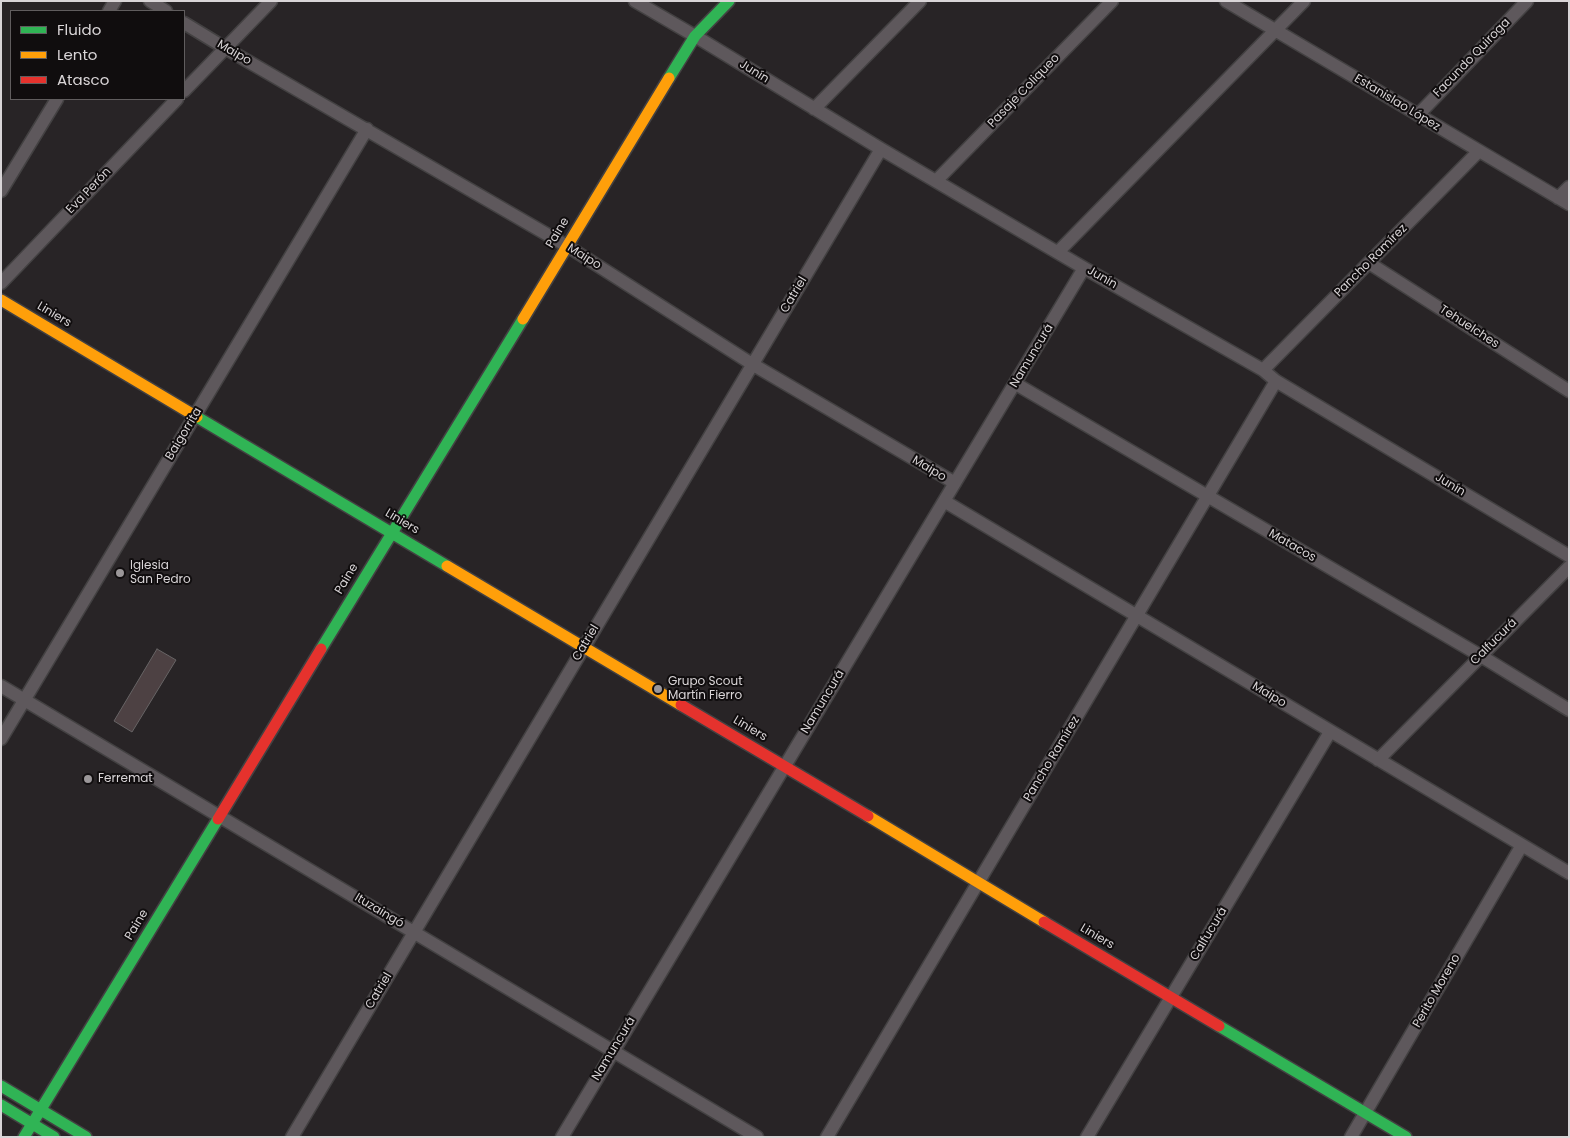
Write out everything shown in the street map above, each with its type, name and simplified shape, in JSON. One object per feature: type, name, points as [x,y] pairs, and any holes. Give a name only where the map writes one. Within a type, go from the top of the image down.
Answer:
[{"type":"street","points":[[150,1],[164,10]]},
{"type":"street","points":[[185,90],[271,1]]},
{"type":"street","name":"Junín","points":[[635,1],[881,149],[1263,370],[1276,381],[1569,556]]},
{"type":"street","name":"Paine","points":[[24,1137],[695,36],[729,1]]},
{"type":"street","points":[[814,109],[920,1]]},
{"type":"street","name":"Pasaje Coliqueo","points":[[936,181],[1112,1]]},
{"type":"street","name":"Estanislao López","points":[[1226,1],[1563,201]]},
{"type":"street","points":[[1058,252],[1304,1]]},
{"type":"street","name":"Facundo Quiroga","points":[[1418,115],[1527,1]]},
{"type":"street","name":"Maipo","points":[[185,24],[567,246],[752,364],[955,484]]},
{"type":"street","points":[[1,191],[56,100]]},
{"type":"street","name":"Eva Perón","points":[[1,283],[176,100]]},
{"type":"street","name":"Baigorrita","points":[[1,740],[367,129]]},
{"type":"street","name":"Catriel","points":[[292,1137],[881,149]]},
{"type":"street","name":"Pancho Ramírez","points":[[1263,370],[1479,151]]},
{"type":"street","points":[[1563,201],[1569,187]]},
{"type":"street","name":"Tehuelches","points":[[1369,263],[1569,391]]},
{"type":"street","name":"Namuncurá","points":[[562,1137],[1084,268]]},
{"type":"street","name":"Liniers","points":[[1,300],[1406,1137]]},
{"type":"street","name":"Pancho Ramírez","points":[[827,1137],[1276,381]]},
{"type":"street","name":"Matacos","points":[[1016,384],[1481,656],[1569,710]]},
{"type":"street","name":"Maipo","points":[[944,502],[1569,873]]},
{"type":"street","name":"Calfucurá","points":[[1378,760],[1569,567]]},
{"type":"street","name":"Ituzaingó","points":[[1,686],[758,1137]]},
{"type":"street","name":"Calfucurá","points":[[1087,1137],[1330,732]]},
{"type":"street","name":"Perito Moreno","points":[[1351,1137],[1522,845]]},
{"type":"street","points":[[1,1086],[86,1137]]},
{"type":"street","points":[[1,1105],[54,1137]]},
{"type":"building","points":[[157,649],[176,660],[132,732],[114,721]]},
{"type":"traffic: fast","points":[[669,78],[695,36],[729,1]]},
{"type":"traffic: fast","points":[[321,649],[523,319]]},
{"type":"traffic: fast","points":[[197,417],[447,566]]},
{"type":"traffic: fast","points":[[24,1137],[218,819]]},
{"type":"traffic: fast","points":[[1219,1026],[1406,1137]]},
{"type":"traffic: fast","points":[[1,1086],[86,1137]]},
{"type":"traffic: fast","points":[[1,1105],[54,1137]]},
{"type":"traffic: slow","points":[[523,319],[669,78]]},
{"type":"traffic: slow","points":[[1,300],[197,417]]},
{"type":"traffic: slow","points":[[447,566],[681,705]]},
{"type":"traffic: slow","points":[[868,816],[1044,922]]},
{"type":"traffic: jam","points":[[218,819],[321,649]]},
{"type":"traffic: jam","points":[[681,705],[868,816]]},
{"type":"traffic: jam","points":[[1044,922],[1219,1026]]},
{"type":"place","name":"Iglesia San Pedro","points":[[120,573]]},
{"type":"place","name":"Grupo Scout Martín Fierro","points":[[658,689]]},
{"type":"place","name":"Ferremat","points":[[88,779]]}]
